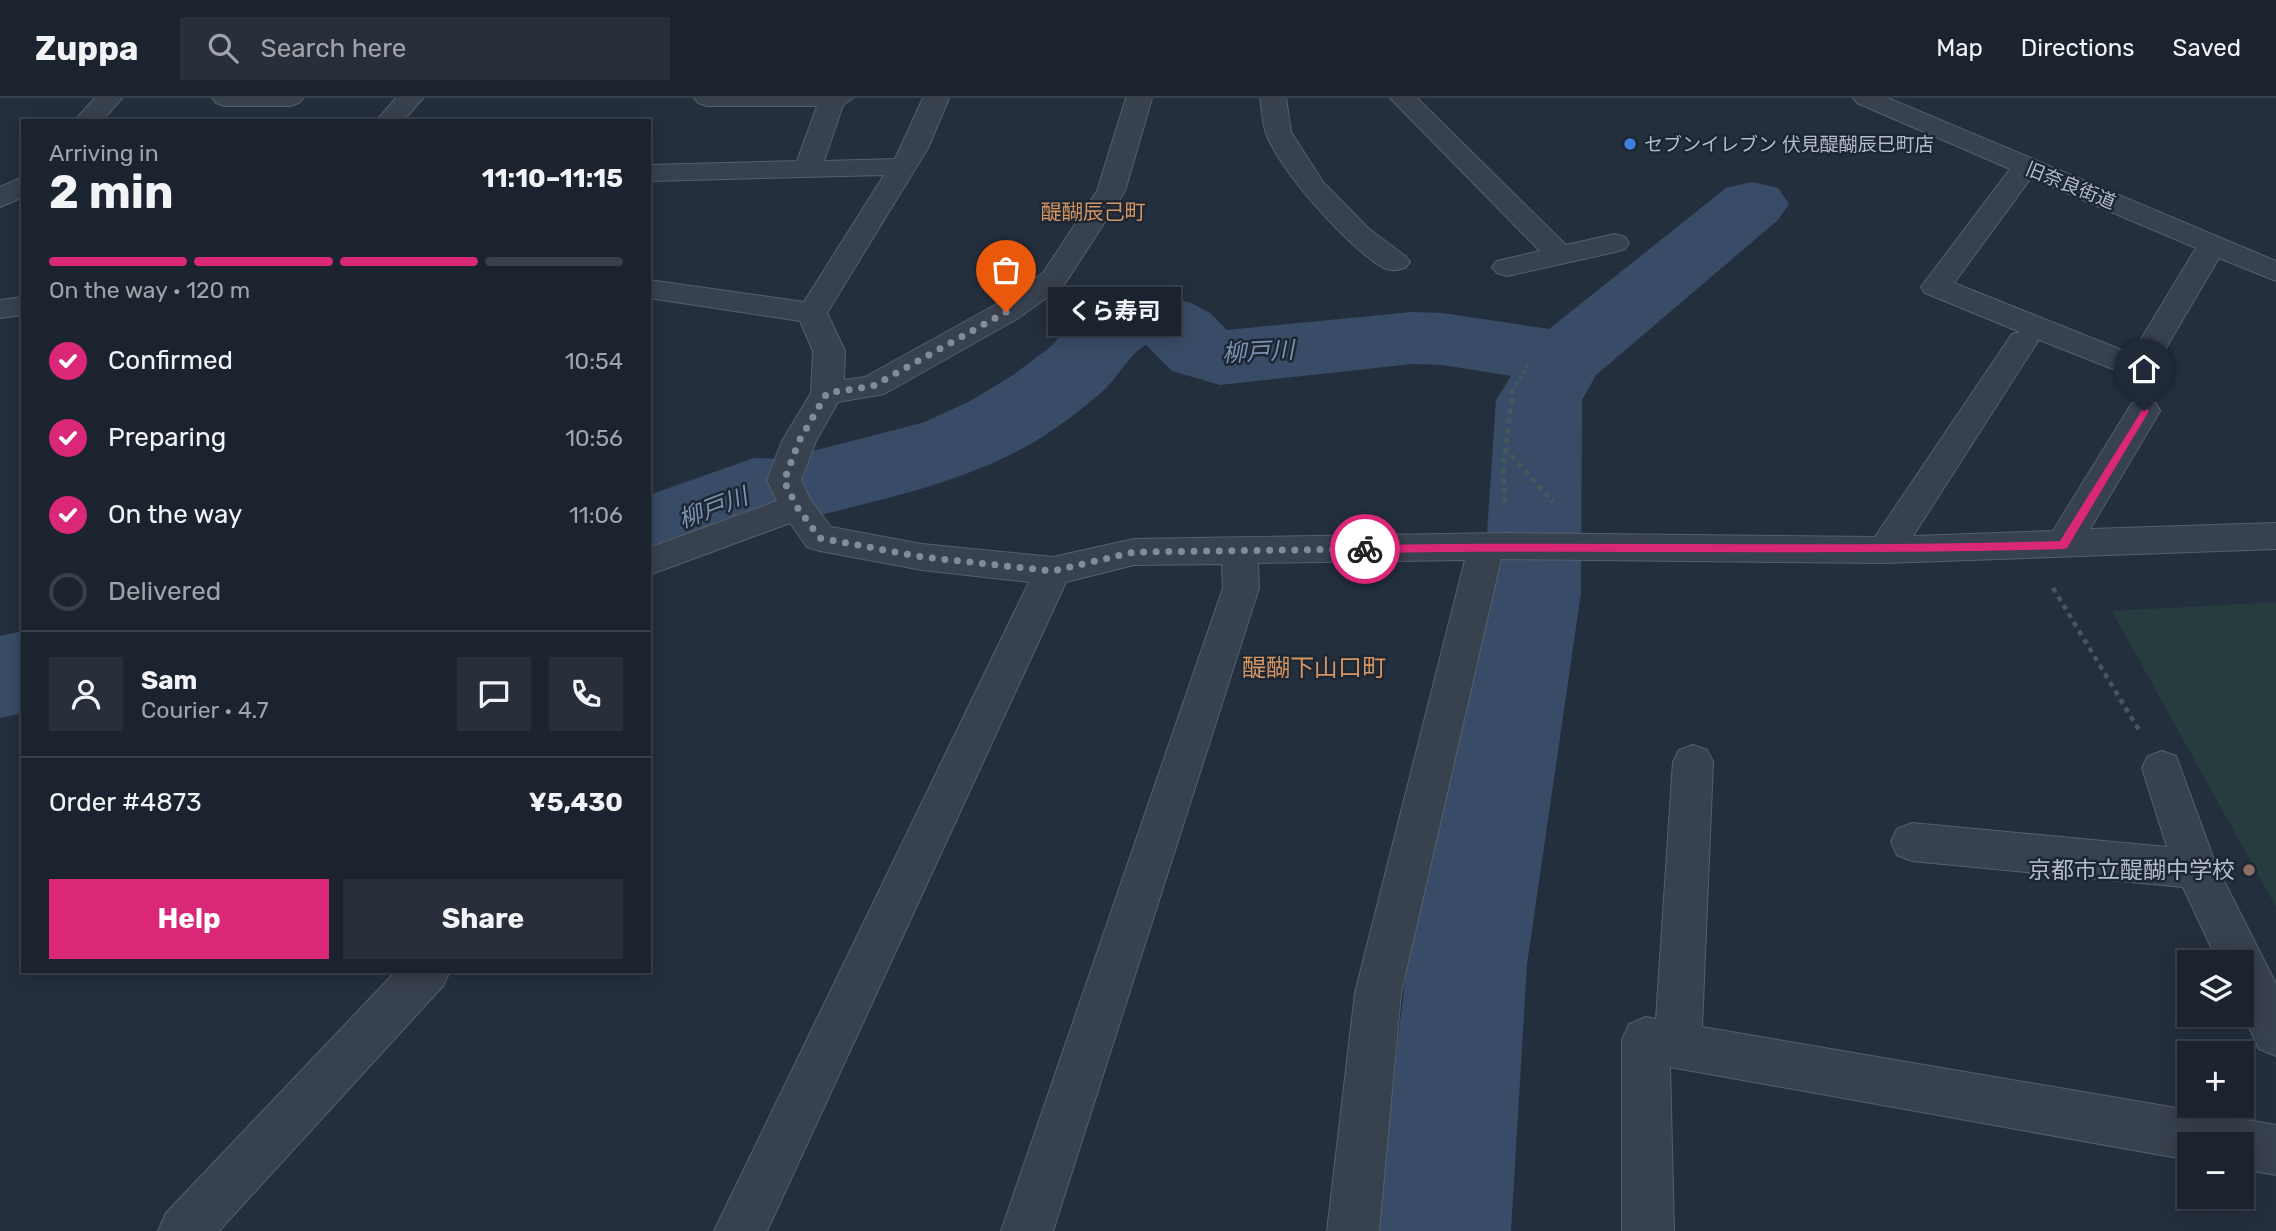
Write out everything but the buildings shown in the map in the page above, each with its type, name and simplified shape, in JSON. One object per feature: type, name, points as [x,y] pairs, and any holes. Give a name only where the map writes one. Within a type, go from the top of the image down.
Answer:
[{"type":"street","points":[[89,119],[110,98]]},
{"type":"street","points":[[225,98],[290,98]]},
{"type":"street","points":[[391,119],[410,98]]},
{"type":"street","points":[[707,98],[840,98]]},
{"type":"street","points":[[808,169],[833,98]]},
{"type":"street","points":[[812,313],[915,148],[936,98]]},
{"type":"street","points":[[827,393],[873,386],[1006,312],[1054,279],[1111,191],[1139,98]]},
{"type":"street","points":[[1273,98],[1278,132],[1313,187],[1358,234],[1395,262]]},
{"type":"street","points":[[1403,98],[1560,255]]},
{"type":"street","name":"旧奈良街道","points":[[1866,98],[2276,272]]},
{"type":"street","points":[[651,173],[901,167]]},
{"type":"street","points":[[2025,167],[1936,287],[2139,368],[2213,244]]},
{"type":"street","points":[[0,199],[21,186]]},
{"type":"street","points":[[1507,267],[1615,243]]},
{"type":"street","points":[[651,289],[812,313]]},
{"type":"street","points":[[0,309],[21,306]]},
{"type":"street","points":[[812,313],[829,351],[827,393],[799,441],[784,481],[797,507],[820,538],[922,557],[1053,571],[1134,552],[1517,546],[1885,550],[2276,536]]},
{"type":"street","points":[[1885,550],[2023,341]]},
{"type":"street","points":[[2047,546],[2144,411]]},
{"type":"street","points":[[651,561],[797,507]]},
{"type":"street","points":[[1353,1231],[1378,993],[1517,546]]},
{"type":"street","points":[[1027,1231],[1241,588],[1240,551]]},
{"type":"street","points":[[740,1231],[1053,571]]},
{"type":"street","points":[[1678,1045],[1693,762]]},
{"type":"street","points":[[2162,768],[2196,869],[2276,1033]]},
{"type":"street","points":[[1912,842],[2196,869]]},
{"type":"street","points":[[184,1231],[425,973]]},
{"type":"street","points":[[1648,1231],[1647,1040],[2276,1150]]},
{"type":"path","points":[[1517,546],[1505,448],[1511,392],[1528,365]]},
{"type":"path","points":[[1505,448],[1525,467],[1560,510]]},
{"type":"path","points":[[2047,546],[2162,768]]},
{"type":"green space","points":[[2276,602],[2276,907],[2112,611]]},
{"type":"waterway","name":"柳戸川","points":[[1565,358],[1752,204]]},
{"type":"waterway","name":"柳戸川","points":[[651,531],[754,490],[782,492],[926,456],[956,444],[1003,421],[1043,395],[1078,367],[1113,329],[1137,319],[1163,321],[1181,331],[1201,352],[1220,358],[1412,338],[1443,339],[1565,358]]},
{"type":"waterway","points":[[1443,1231],[1467,964],[1532,593],[1539,400],[1565,358]]},
{"type":"waterway","name":"柳戸川","points":[[0,677],[21,672]]},
{"type":"way so far","points":[[1006,312],[873,386],[827,393],[799,441],[784,481],[797,507],[820,538],[922,557],[1053,571],[1134,552],[1365,549]]},
{"type":"place","name":"セブンイレブン 伏見醍醐辰巳町店","points":[[1630,144]]},
{"type":"place","name":"くら寿司","points":[[1006,312]]},
{"type":"place","name":"京都市立醍醐中学校","points":[[2249,870]]},
{"type":"district","name":"醍醐辰己町","points":[[1093,212]]},
{"type":"district","name":"醍醐下山口町","points":[[1314,668]]},
{"type":"route","points":[[1365,549],[1522,546],[1885,550],[2063,545],[2144,411]]}]
